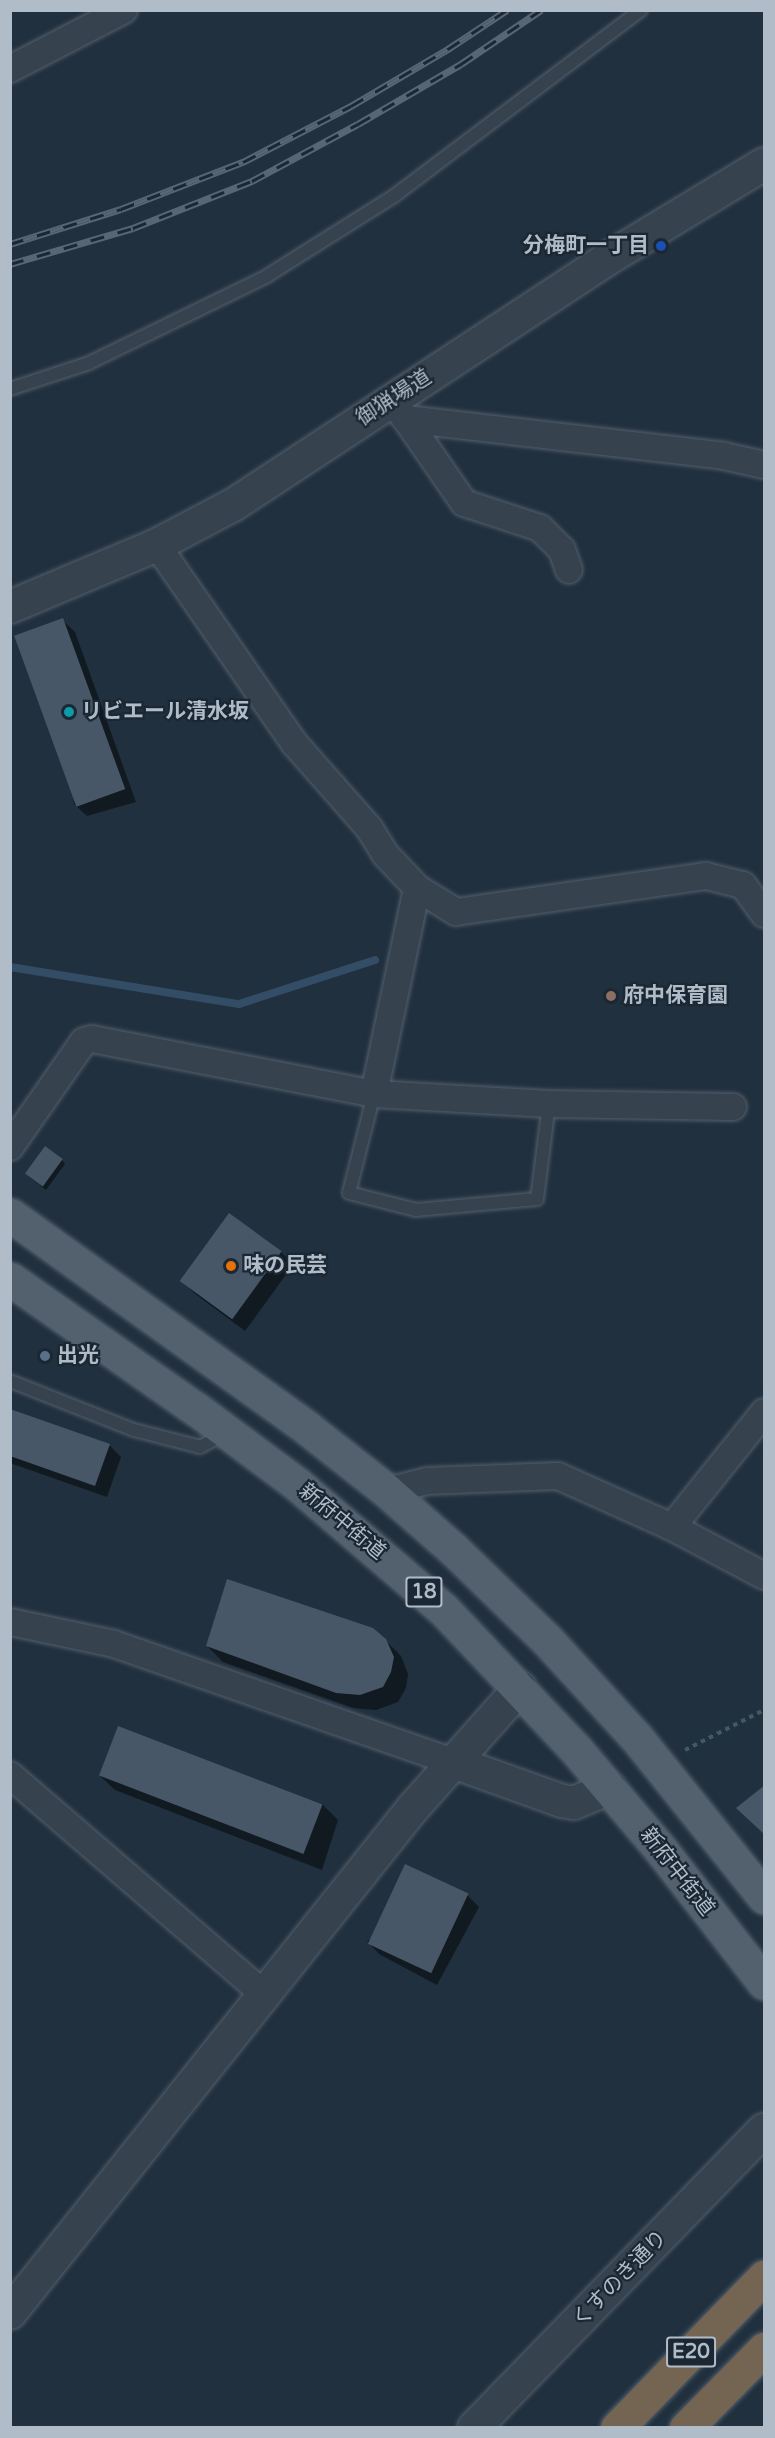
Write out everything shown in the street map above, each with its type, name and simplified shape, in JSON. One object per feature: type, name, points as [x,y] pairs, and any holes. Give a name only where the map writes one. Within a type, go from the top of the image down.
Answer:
[{"type":"highway","name":"E20","points":[[617,2427],[765,2277]]},
{"type":"highway","name":"E20","points":[[686,2427],[765,2349]]},
{"type":"main road","name":"18","points":[[10,1215],[298,1421],[387,1491],[476,1571],[547,1640],[657,1761],[765,1897]]},
{"type":"main road","name":"新府中街道","points":[[10,1279],[228,1432],[305,1491],[396,1566],[443,1609],[520,1688],[610,1788],[765,1983]]},
{"type":"street","points":[[10,69],[124,10]]},
{"type":"street","name":"御猟場道","points":[[10,607],[157,545],[233,505],[399,410],[604,261],[765,164]]},
{"type":"street","points":[[399,410],[724,456],[765,465]]},
{"type":"street","points":[[399,410],[464,503],[540,528],[562,550],[569,570]]},
{"type":"street","points":[[157,545],[294,744],[369,828],[385,854],[417,888],[456,912],[706,876],[743,885],[765,914]]},
{"type":"street","points":[[374,1094],[417,888]]},
{"type":"street","points":[[10,1148],[84,1041],[92,1039],[374,1094],[549,1104],[733,1107]]},
{"type":"street","points":[[672,1527],[765,1412]]},
{"type":"street","points":[[387,1491],[427,1481],[558,1476],[672,1527],[765,1576]]},
{"type":"street","points":[[10,1622],[114,1644],[562,1801],[574,1803],[610,1788]]},
{"type":"street","points":[[10,2313],[413,1808],[456,1763],[520,1688]]},
{"type":"street","points":[[10,1776],[265,1995]]},
{"type":"street","name":"くすのき通り","points":[[474,2427],[765,2130]]},
{"type":"lane","points":[[10,389],[89,363],[267,276],[394,196],[641,10]]},
{"type":"lane","points":[[374,1094],[349,1193],[416,1210],[537,1199],[549,1104]]},
{"type":"lane","points":[[10,1381],[134,1430],[200,1447],[228,1432]]},
{"type":"path","points":[[657,1761],[765,1710]]},
{"type":"building","name":"リビエール清水坂","points":[[63,618],[125,789],[76,807],[14,636]]},
{"type":"building","points":[[45,1146],[63,1159],[43,1186],[25,1174]]},
{"type":"building","name":"味の民芸","points":[[229,1213],[282,1251],[232,1319],[180,1281]]},
{"type":"building","points":[[10,1409],[110,1444],[95,1486],[10,1456]]},
{"type":"building","points":[[227,1579],[373,1628],[386,1639],[394,1657],[391,1672],[383,1687],[360,1695],[336,1693],[206,1646]]},
{"type":"building","points":[[118,1726],[322,1804],[303,1854],[99,1775]]},
{"type":"building","points":[[765,1785],[765,1835],[736,1808]]},
{"type":"building","points":[[405,1864],[468,1894],[431,1973],[368,1944]]},
{"type":"waterway","points":[[10,967],[239,1004],[375,960]]},
{"type":"railway","points":[[10,244],[121,209],[243,162],[351,106],[448,49],[507,10]]},
{"type":"railway","points":[[10,264],[133,228],[252,181],[358,124],[461,64],[541,10]]},
{"type":"place","name":"分梅町一丁目","points":[[661,246]]},
{"type":"place","name":"リビエール清水坂","points":[[69,712]]},
{"type":"place","name":"府中保育園","points":[[611,996]]},
{"type":"place","name":"味の民芸","points":[[231,1266]]},
{"type":"place","name":"出光","points":[[45,1356]]}]
